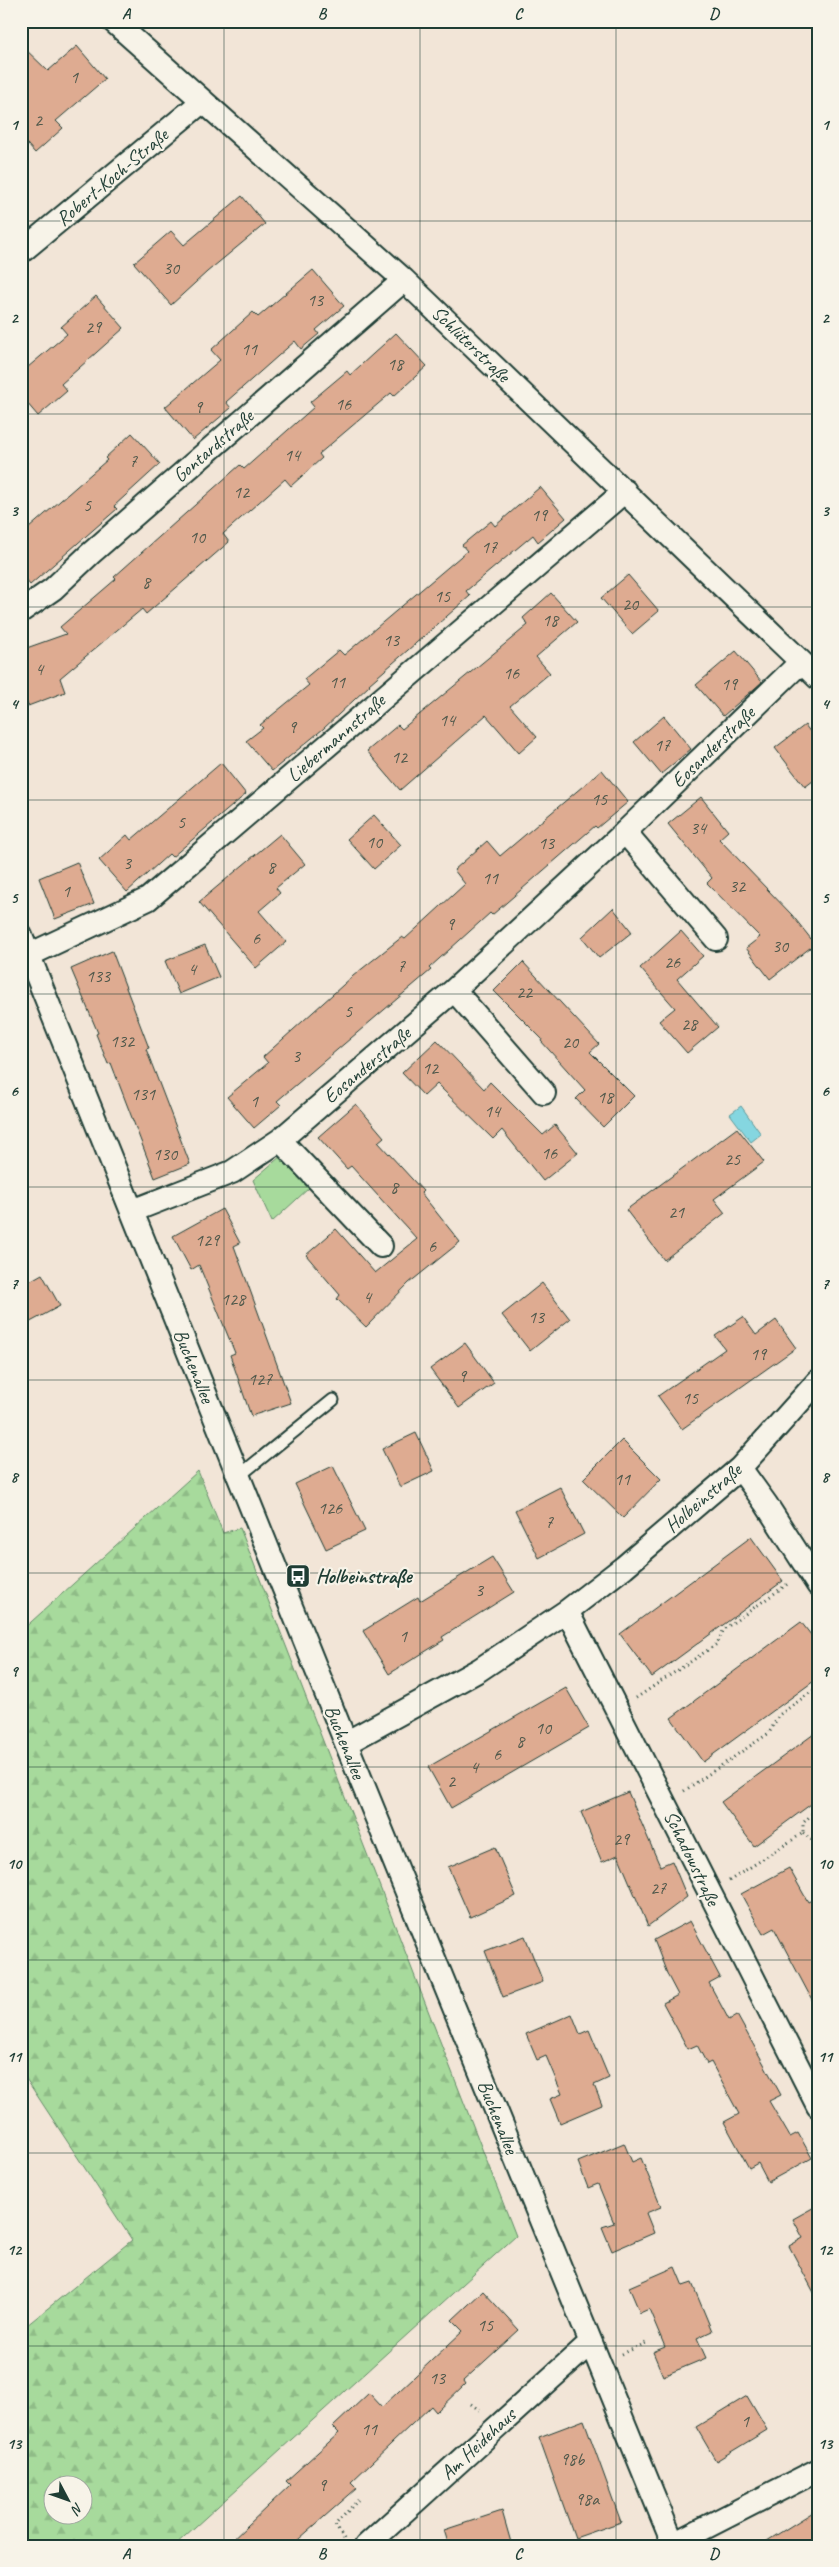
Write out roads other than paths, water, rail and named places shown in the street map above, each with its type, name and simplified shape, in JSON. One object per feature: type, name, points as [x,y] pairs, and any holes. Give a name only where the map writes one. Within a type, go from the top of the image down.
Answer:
[{"type":"street","name":"Schlüterstraße","points":[[113,21],[404,280],[818,678]]},
{"type":"street","name":"Robert-Koch-Straße","points":[[21,252],[203,101]]},
{"type":"street","name":"Gontardstraße","points":[[21,611],[53,589],[90,554],[404,280]]},
{"type":"street","name":"Liebermannstraße","points":[[25,946],[148,899],[625,491]]},
{"type":"street","name":"Eosanderstraße","points":[[132,1211],[232,1172],[280,1140],[454,990],[625,832],[801,662]]},
{"type":"street","points":[[625,832],[716,939]]},
{"type":"street","name":"Buchenallee","points":[[25,946],[346,1743],[674,2545]]},
{"type":"street","points":[[454,990],[544,1093]]},
{"type":"street","points":[[280,1140],[381,1246]]},
{"type":"street","name":"Holbeinstraße","points":[[346,1743],[479,1670],[567,1611],[624,1567],[740,1468],[818,1381]]},
{"type":"street","points":[[740,1468],[766,1504],[813,1577]]},
{"type":"street","name":"Schadowstraße","points":[[567,1611],[619,1710],[818,2106]]},
{"type":"street","name":"Am Heidehaus","points":[[366,2546],[590,2343]]},
{"type":"street","points":[[674,2545],[818,2470]]},
{"type":"lane","points":[[239,1476],[333,1400]]},
{"type":"water","points":[[741,1106],[761,1134],[751,1142],[730,1114]]},
{"type":"place","name":"Holbeinstraße","points":[[298,1576]]}]
